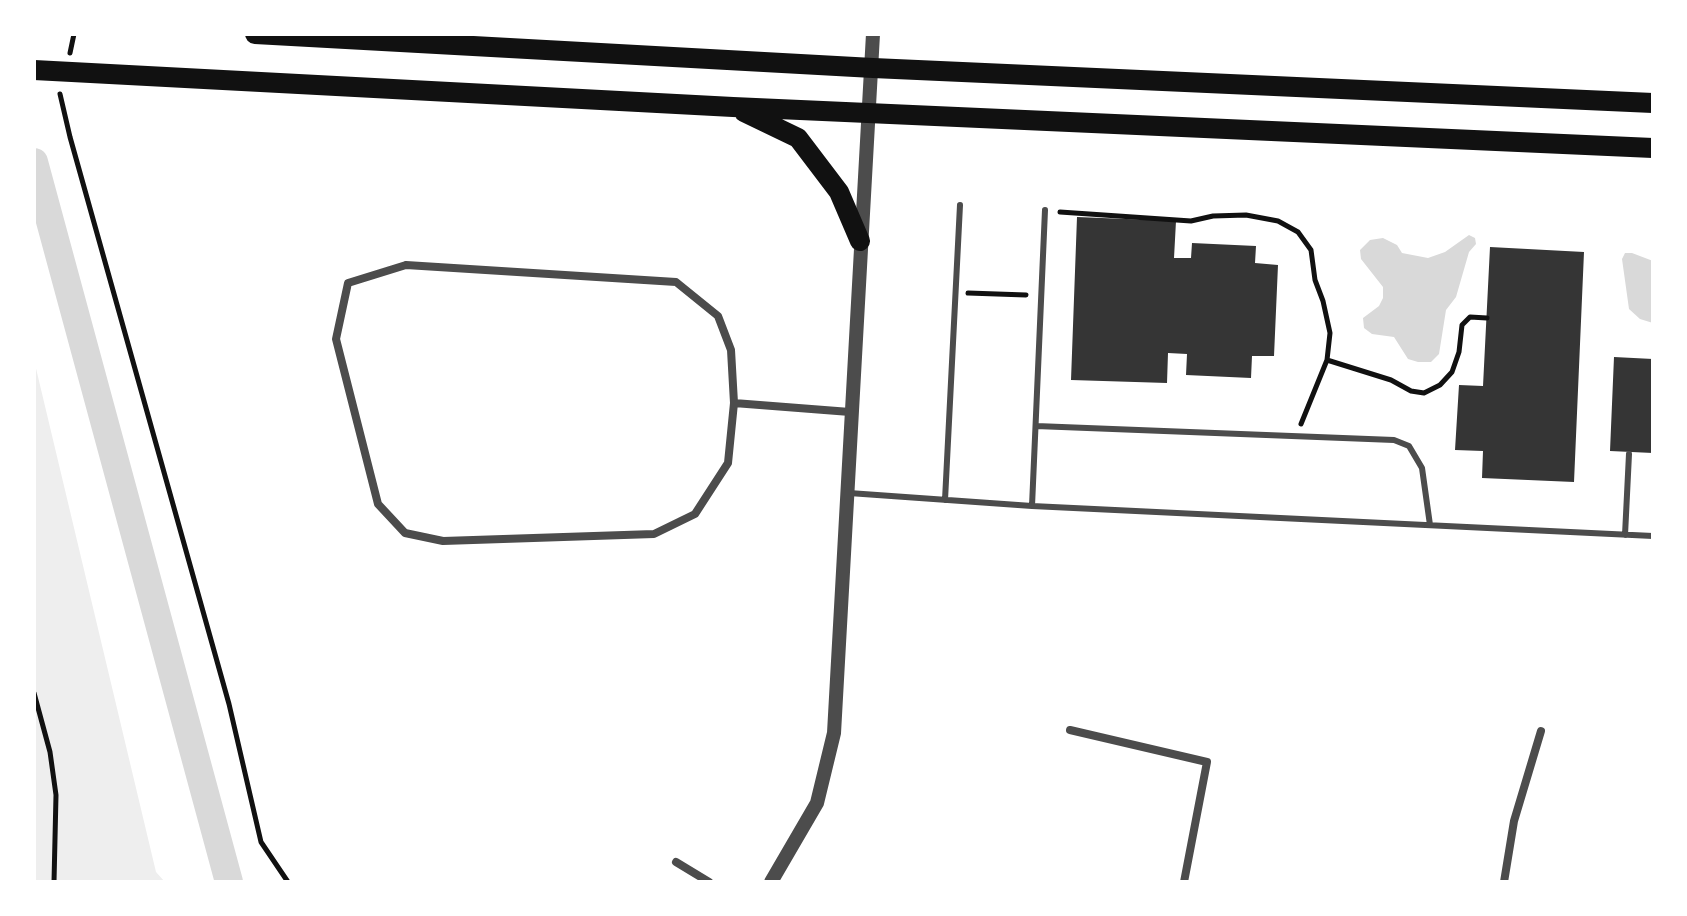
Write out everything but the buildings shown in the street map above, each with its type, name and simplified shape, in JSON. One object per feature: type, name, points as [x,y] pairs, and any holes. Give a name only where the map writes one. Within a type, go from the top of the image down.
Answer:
[{"type":"main road","points":[[255,34],[873,68],[1653,103]]},
{"type":"main road","points":[[34,70],[733,107],[1653,148]]},
{"type":"main road","points":[[733,107],[798,138],[839,192],[860,241]]},
{"type":"street","points":[[771,882],[817,803],[834,733],[873,34]]},
{"type":"street","points":[[406,265],[676,282],[718,316],[731,350],[734,403],[728,463],[695,514],[654,534],[443,541],[405,533],[378,504],[336,339],[348,283],[406,265]]},
{"type":"street","points":[[734,403],[850,412]]},
{"type":"street","points":[[1070,730],[1207,762],[1184,882]]},
{"type":"street","points":[[1504,882],[1514,821],[1541,731]]},
{"type":"street","points":[[676,862],[709,882]]},
{"type":"lane","points":[[945,500],[960,205]]},
{"type":"lane","points":[[1032,506],[1045,210]]},
{"type":"lane","points":[[1036,426],[1394,440],[1409,446],[1422,468],[1430,525]]},
{"type":"lane","points":[[1625,535],[1629,454]]},
{"type":"lane","points":[[846,493],[1032,506],[1653,536]]},
{"type":"path","points":[[60,97],[229,704],[261,842],[288,882]]},
{"type":"path","points":[[1045,210],[1191,221],[1213,216],[1246,215],[1278,221],[1298,232],[1311,250],[1315,280],[1330,333],[1327,360],[1297,436]]},
{"type":"path","points":[[988,294],[1007,294]]},
{"type":"path","points":[[1327,360],[1424,393],[1440,385],[1452,372],[1459,352],[1462,325],[1470,317],[1487,318]]},
{"type":"path","points":[[34,693],[50,752],[56,795],[54,882]]},
{"type":"shaded area","points":[[1469,235],[1475,238],[1476,244],[1469,252],[1456,297],[1446,310],[1439,354],[1431,362],[1408,359],[1394,337],[1372,334],[1364,328],[1363,318],[1379,306],[1383,298],[1383,287],[1361,259],[1360,250],[1370,240],[1383,238],[1397,245],[1402,253],[1428,258],[1445,252]]},
{"type":"shaded area","points":[[1625,253],[1653,261],[1653,323],[1640,319],[1629,309],[1622,259]]},
{"type":"shaded area","points":[[34,360],[156,872],[165,882],[34,882]]},
{"type":"waterway","points":[[34,162],[229,882]]}]
